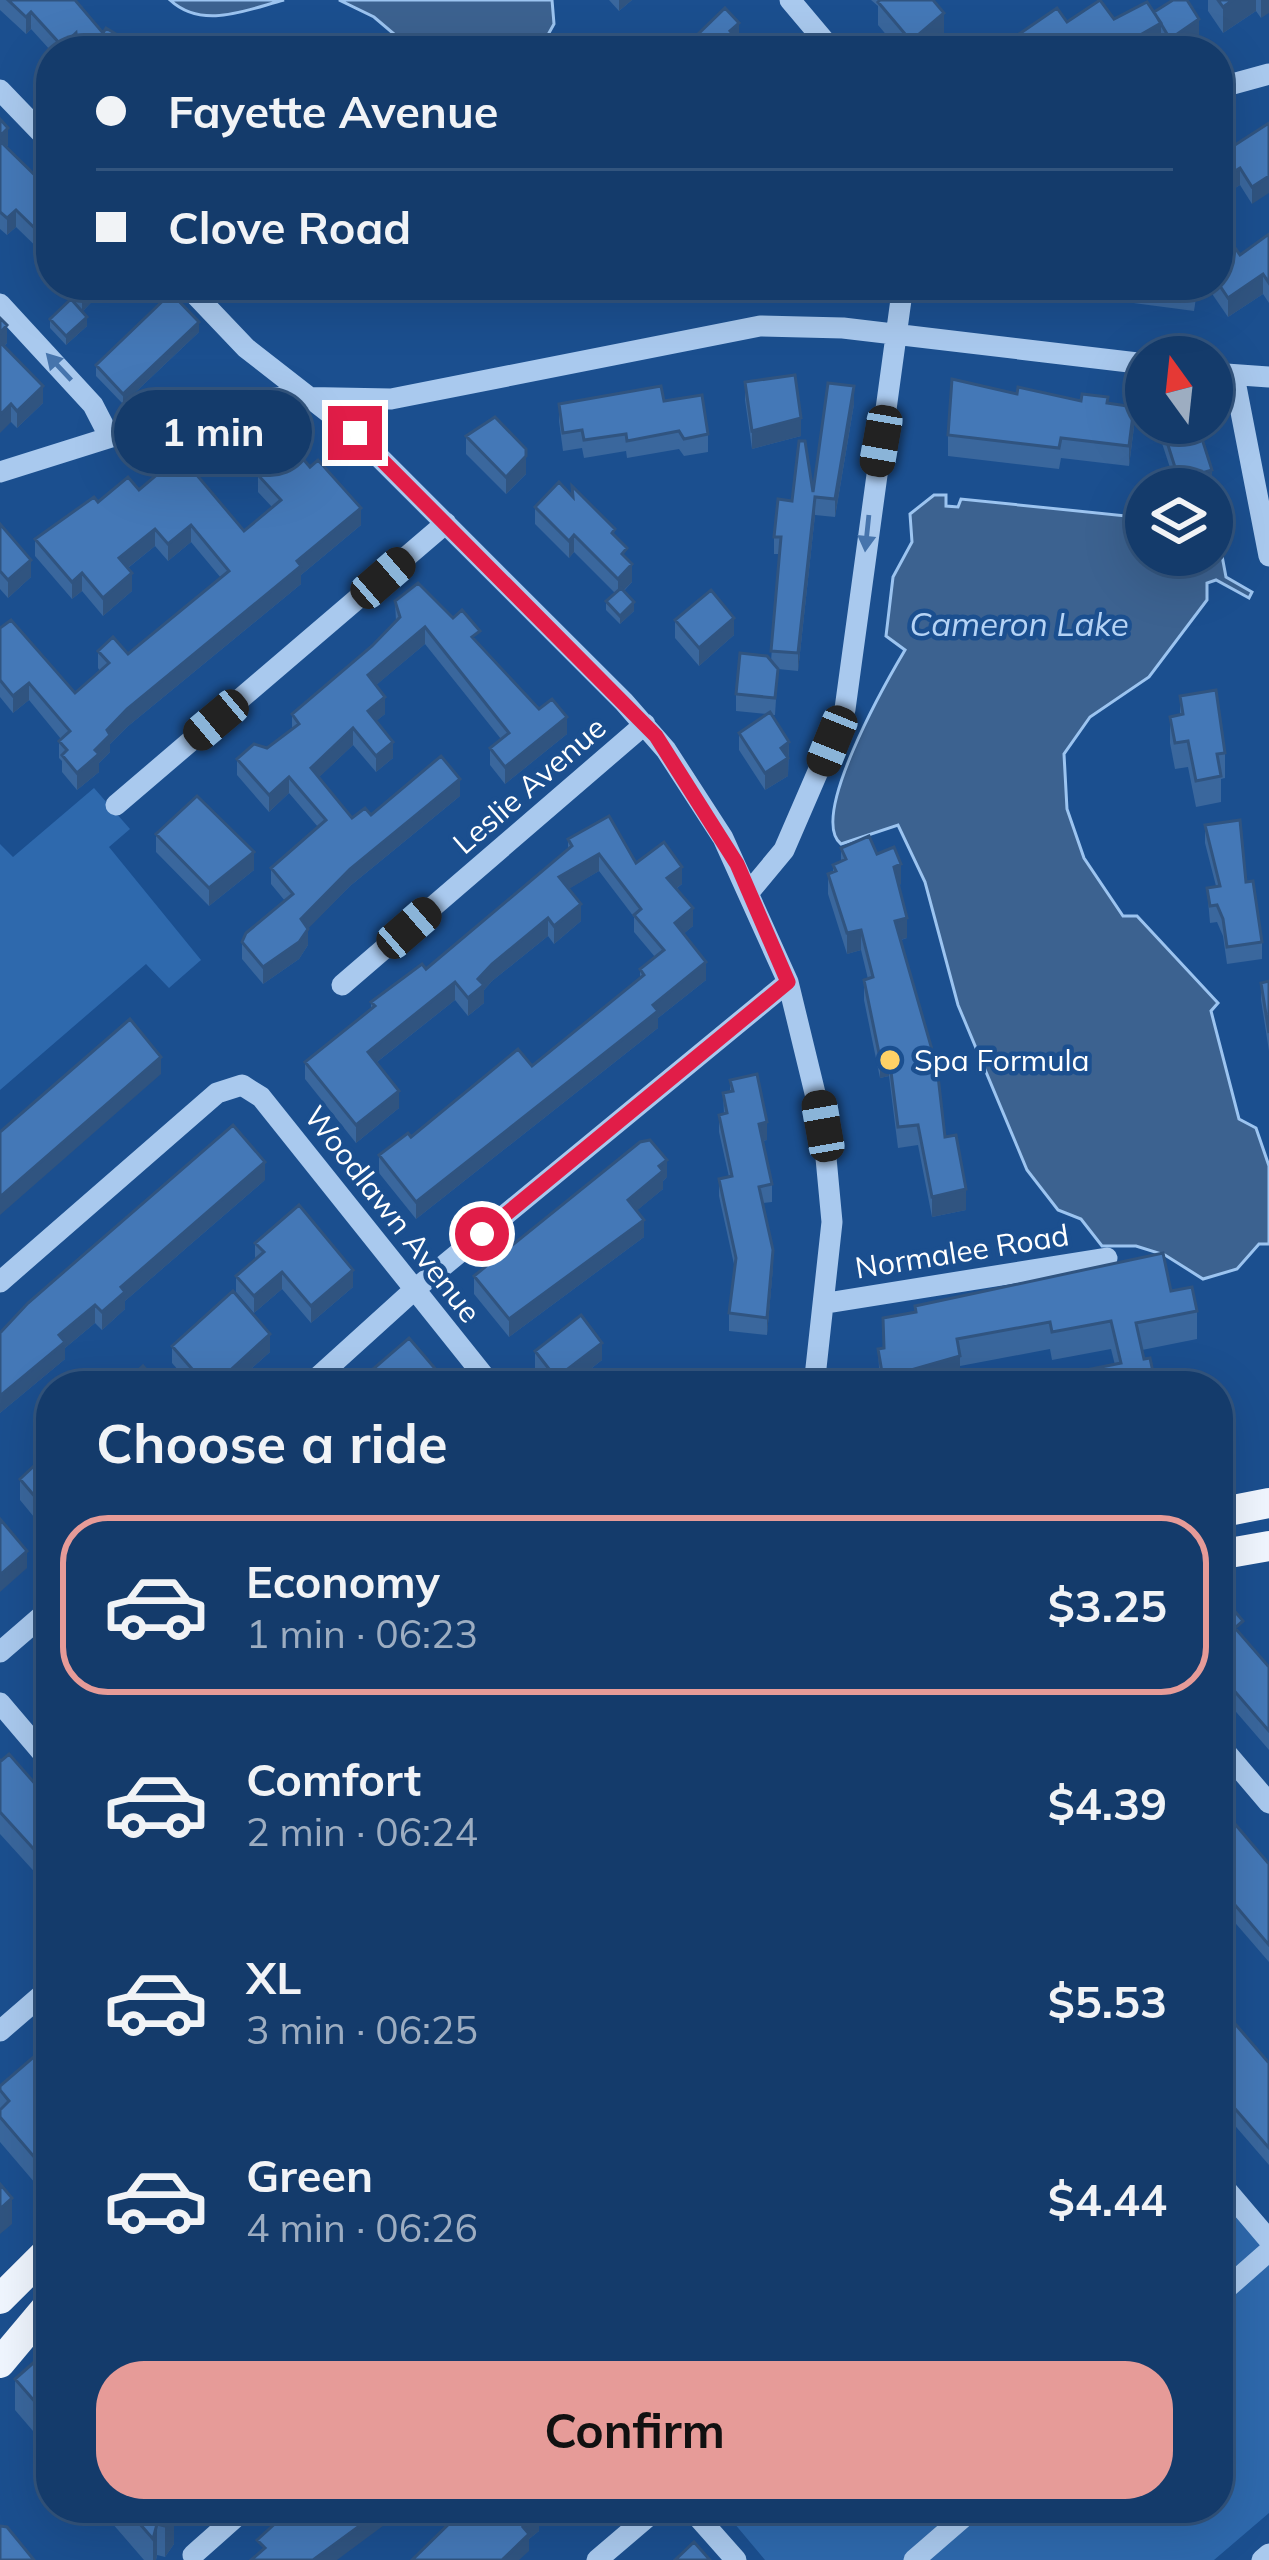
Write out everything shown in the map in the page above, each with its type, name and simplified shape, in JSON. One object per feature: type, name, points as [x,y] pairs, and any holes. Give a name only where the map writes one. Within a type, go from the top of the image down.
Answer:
[{"type":"main road","points":[[1233,1510],[1269,1503]]},
{"type":"main road","points":[[1233,1552],[1269,1546]]},
{"type":"main road","points":[[0,2299],[36,2263]]},
{"type":"main road","points":[[0,2363],[36,2320]]},
{"type":"street","points":[[790,0],[820,36]]},
{"type":"street","points":[[1233,84],[1269,74]]},
{"type":"street","points":[[0,89],[36,127]]},
{"type":"street","points":[[200,300],[246,348],[355,433],[645,724],[691,786],[750,891],[788,982],[811,1064],[832,1222],[816,1371]]},
{"type":"street","points":[[750,891],[784,850],[845,709],[902,300]]},
{"type":"street","points":[[0,304],[86,396],[109,436]]},
{"type":"street","points":[[0,472],[213,405],[412,396],[760,326],[899,334],[1125,361]]},
{"type":"street","points":[[1233,375],[1269,377]]},
{"type":"street","points":[[1233,414],[1269,556]]},
{"type":"street","points":[[116,805],[446,523]]},
{"type":"street","name":"Leslie Avenue","points":[[343,985],[645,724]]},
{"type":"street","points":[[325,1371],[414,1290],[788,982]]},
{"type":"street","name":"Woodlawn Avenue","points":[[0,1282],[217,1093],[242,1085],[261,1097],[479,1371]]},
{"type":"street","name":"Normalee Road","points":[[827,1303],[1107,1258]]},
{"type":"street","points":[[0,1652],[36,1621]]},
{"type":"street","points":[[0,1703],[36,1745]]},
{"type":"street","points":[[1233,1761],[1269,1803]]},
{"type":"street","points":[[0,2031],[36,2000]]},
{"type":"street","points":[[1233,2198],[1269,2240]]},
{"type":"street","points":[[1233,2283],[1269,2252]]},
{"type":"street","points":[[193,2555],[229,2523]]},
{"type":"street","points":[[597,2560],[640,2523]]},
{"type":"street","points":[[711,2523],[736,2560]]},
{"type":"street","points":[[914,2560],[957,2523]]},
{"type":"shaded area","points":[[94,788],[130,829],[109,847],[201,960],[169,988],[146,964],[0,1090],[0,844],[13,857]]},
{"type":"shaded area","points":[[1233,2204],[1262,2238],[1269,2264],[1269,2513],[1214,2560],[765,2560],[734,2523],[1233,2523]]},
{"type":"water","points":[[170,0],[284,0],[210,16]]},
{"type":"water","points":[[339,0],[552,0],[554,24],[547,36],[396,36],[374,17]]},
{"type":"water","name":"Cameron Lake","points":[[934,495],[946,495],[946,506],[958,507],[961,499],[1125,516],[1125,576],[1226,576],[1252,592],[1249,598],[1216,580],[1207,583],[1207,600],[1149,677],[1090,717],[1064,754],[1067,809],[1084,858],[1123,916],[1137,916],[1218,1003],[1211,1011],[1239,1119],[1256,1128],[1269,1166],[1269,1244],[1259,1244],[1237,1269],[1203,1279],[1165,1255],[1136,1246],[1102,1246],[1081,1219],[1058,1210],[1027,1170],[958,1005],[925,882],[898,825],[841,844],[833,830],[834,807],[854,749],[905,650],[886,636],[893,577],[912,542],[910,514]]},
{"type":"building","points":[[8,0],[75,0],[103,33],[106,28],[119,36],[53,36],[31,12],[26,17]]},
{"type":"building","points":[[933,0],[944,13],[917,36],[907,36],[878,2]]},
{"type":"building","points":[[1100,0],[1114,19],[1147,2],[1161,23],[1138,36],[1016,36],[1057,8],[1067,22]]},
{"type":"building","points":[[1173,0],[1187,0],[1199,19],[1168,36],[1154,12]]},
{"type":"building","points":[[725,8],[739,23],[730,31],[734,36],[696,36]]},
{"type":"building","points":[[1269,123],[1269,176],[1252,187],[1240,168],[1233,172],[1233,138],[1235,145]]},
{"type":"building","points":[[0,141],[36,176],[36,229],[16,210],[7,218],[0,212]]},
{"type":"building","points":[[1269,234],[1269,283],[1263,274],[1233,295],[1233,245],[1240,255]]},
{"type":"building","points":[[70,300],[87,317],[66,336],[50,319]]},
{"type":"building","points":[[164,300],[178,300],[199,322],[123,394],[96,365]]},
{"type":"building","points":[[0,342],[43,386],[17,411],[11,404],[0,415]]},
{"type":"building","points":[[795,375],[801,418],[752,431],[745,382]]},
{"type":"building","points":[[952,379],[1017,394],[1018,387],[1081,401],[1082,394],[1108,397],[1107,403],[1125,406],[1125,444],[1129,444],[1129,446],[1061,438],[1059,448],[948,435]]},
{"type":"building","points":[[828,383],[854,386],[835,499],[815,497],[798,653],[771,651],[781,537],[774,537],[778,499],[792,501],[799,441],[805,441],[813,492]]},
{"type":"building","points":[[661,386],[664,401],[702,395],[708,434],[684,439],[679,431],[627,441],[626,434],[584,440],[582,430],[563,433],[559,404]]},
{"type":"building","points":[[495,417],[526,449],[526,456],[506,477],[466,436]]},
{"type":"building","points":[[1168,444],[1204,444],[1211,468],[1175,468]]},
{"type":"building","points":[[292,446],[310,467],[318,460],[361,508],[297,561],[301,566],[127,709],[107,730],[110,735],[95,750],[99,754],[77,773],[62,755],[67,750],[59,741],[70,731],[29,683],[13,696],[0,680],[0,628],[11,620],[75,693],[109,663],[98,651],[113,637],[128,654],[229,571],[191,525],[168,544],[155,529],[119,558],[132,573],[103,598],[82,573],[72,582],[35,539],[94,497],[98,502],[128,477],[139,490],[180,455],[244,531],[281,500],[258,475]]},
{"type":"building","points":[[559,482],[573,497],[572,486],[615,529],[612,533],[627,548],[622,554],[632,564],[618,579],[574,535],[569,541],[535,507]]},
{"type":"building","points":[[0,524],[31,560],[8,580],[0,571]]},
{"type":"building","points":[[418,583],[453,618],[462,610],[480,631],[472,637],[539,709],[552,699],[567,717],[505,767],[490,748],[509,733],[425,627],[368,675],[385,697],[368,711],[393,742],[376,756],[353,728],[311,768],[352,818],[365,808],[371,815],[441,756],[460,779],[350,869],[301,919],[308,929],[299,942],[263,967],[242,942],[246,933],[293,894],[271,868],[326,820],[289,777],[269,795],[237,759],[254,744],[267,748],[299,724],[292,714],[400,617],[395,601]]},
{"type":"building","points":[[621,588],[634,602],[620,616],[606,601]]},
{"type":"building","points":[[711,590],[734,618],[699,648],[675,620]]},
{"type":"building","points":[[740,653],[767,656],[778,669],[775,698],[736,694]]},
{"type":"building","points":[[1216,690],[1225,753],[1217,754],[1221,776],[1196,781],[1188,741],[1175,743],[1170,717],[1183,714],[1180,696]]},
{"type":"building","points":[[770,712],[789,742],[781,748],[788,758],[765,773],[739,733]]},
{"type":"building","points":[[197,796],[254,852],[209,888],[156,834]]},
{"type":"building","points":[[609,816],[636,863],[664,842],[682,867],[667,878],[693,908],[675,923],[706,962],[653,1005],[658,1011],[416,1202],[379,1155],[408,1133],[411,1137],[518,1049],[532,1066],[644,975],[640,969],[664,950],[634,915],[641,909],[599,854],[559,877],[581,904],[554,926],[548,918],[492,964],[478,979],[484,985],[468,998],[455,982],[368,1052],[399,1091],[356,1125],[305,1062],[375,1006],[371,1002],[422,964],[426,969],[572,846],[568,839]]},
{"type":"building","points":[[1240,820],[1246,882],[1253,881],[1262,942],[1227,947],[1223,919],[1217,905],[1210,906],[1207,888],[1220,886],[1205,825]]},
{"type":"building","points":[[869,836],[877,854],[894,847],[901,864],[894,867],[907,918],[895,921],[937,1067],[945,1137],[956,1135],[966,1189],[932,1197],[918,1125],[898,1127],[889,1056],[880,1058],[864,980],[873,977],[861,930],[847,933],[828,874],[836,871],[833,865],[846,859],[841,848]]},
{"type":"building","points":[[1269,981],[1269,1033],[1261,983]]},
{"type":"building","points":[[130,1019],[161,1057],[0,1197],[0,1132]]},
{"type":"building","points":[[757,1074],[767,1122],[759,1124],[772,1184],[759,1187],[773,1250],[767,1318],[729,1313],[736,1258],[719,1179],[732,1176],[719,1115],[727,1113],[723,1093],[733,1091],[730,1080]]},
{"type":"building","points":[[233,1125],[265,1162],[121,1287],[125,1292],[102,1312],[95,1305],[59,1335],[65,1342],[0,1396],[0,1333],[28,1303]]},
{"type":"building","points":[[650,1140],[667,1160],[659,1166],[663,1171],[628,1200],[644,1220],[509,1319],[474,1276],[640,1142]]},
{"type":"building","points":[[299,1205],[353,1270],[311,1306],[282,1272],[254,1296],[236,1276],[264,1252],[255,1243]]},
{"type":"building","points":[[1163,1253],[1171,1291],[1192,1287],[1197,1311],[1136,1323],[1144,1359],[1150,1358],[1153,1371],[1081,1371],[1121,1363],[1111,1321],[1052,1332],[1050,1322],[957,1339],[960,1356],[908,1371],[882,1371],[878,1349],[884,1348],[883,1318],[916,1312],[915,1306]]},
{"type":"building","points":[[233,1291],[270,1334],[229,1371],[194,1371],[172,1346]]},
{"type":"building","points":[[581,1315],[602,1343],[565,1371],[551,1371],[535,1351]]},
{"type":"building","points":[[409,1338],[437,1371],[371,1371]]},
{"type":"building","points":[[36,1464],[36,1498],[20,1479]]},
{"type":"building","points":[[0,1519],[27,1551],[0,1575]]},
{"type":"building","points":[[1233,1609],[1243,1621],[1235,1628],[1269,1667],[1269,1731],[1233,1689]]},
{"type":"building","points":[[9,1754],[36,1785],[36,1852],[0,1812],[1,1761]]},
{"type":"building","points":[[1233,1822],[1269,1864],[1269,1945],[1233,1903]]},
{"type":"building","points":[[1233,2021],[1269,2063],[1269,2148],[1233,2106]]},
{"type":"building","points":[[36,2055],[36,2159],[0,2117],[9,2101],[0,2086]]},
{"type":"building","points":[[0,2184],[12,2198],[0,2209]]},
{"type":"building","points":[[36,2361],[36,2403],[15,2379]]},
{"type":"building","points":[[139,2523],[167,2523],[157,2524],[153,2539]]},
{"type":"building","points":[[276,2523],[364,2523],[313,2560],[251,2560],[265,2548],[257,2540]]},
{"type":"building","points":[[450,2523],[528,2523],[523,2527],[529,2534],[502,2560],[412,2560]]},
{"type":"building","points":[[0,2526],[7,2527],[34,2560],[0,2560]]},
{"type":"building","points":[[694,2542],[710,2560],[675,2560]]},
{"type":"place","name":"Spa Formula","points":[[890,1060]]},
{"type":"route","points":[[355,433],[656,736],[737,864],[788,982],[482,1234]]}]
